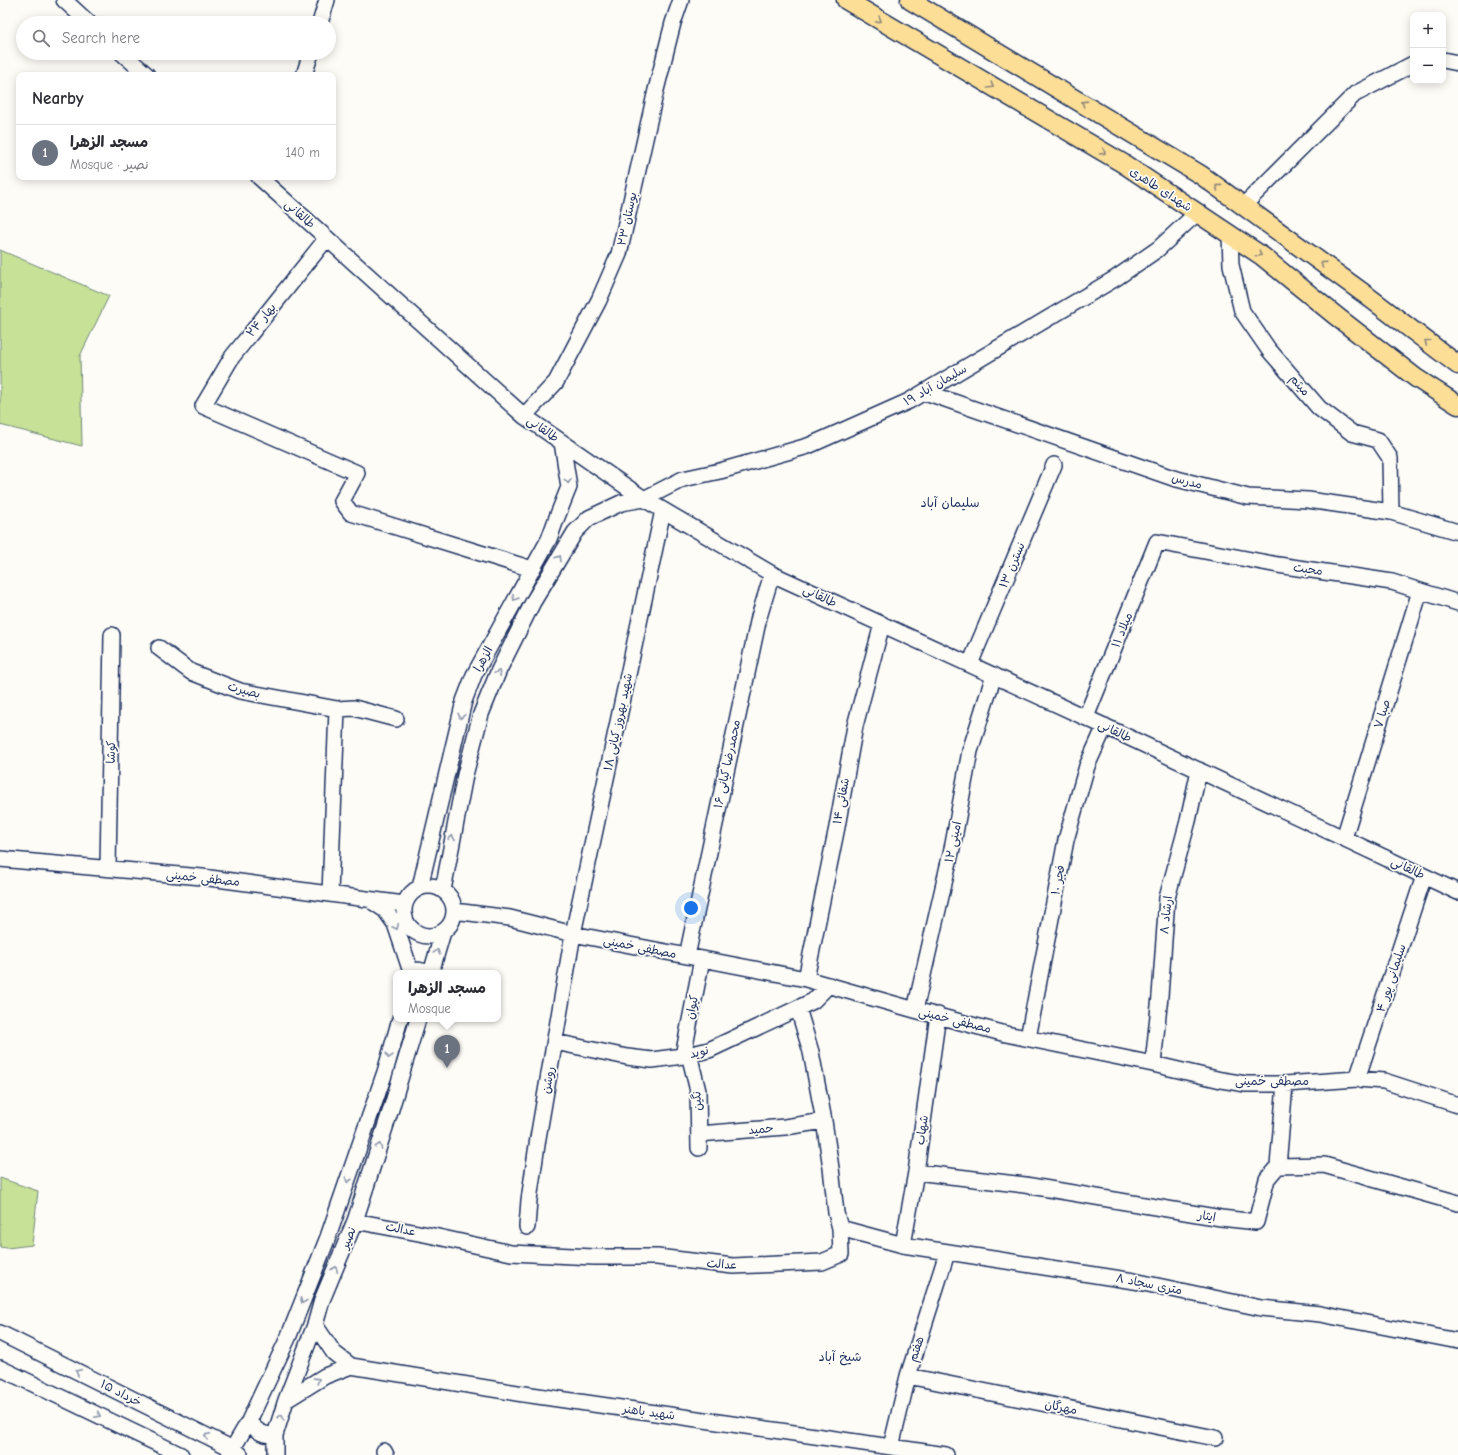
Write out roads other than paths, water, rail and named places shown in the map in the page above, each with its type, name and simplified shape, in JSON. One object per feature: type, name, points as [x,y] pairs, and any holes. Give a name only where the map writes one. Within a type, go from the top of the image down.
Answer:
[{"type":"main road","name":"شهدای طاهری","points":[[846,0],[1124,164],[1262,256],[1416,378],[1458,405]]},
{"type":"main road","points":[[910,0],[1201,175],[1366,295],[1458,365]]},
{"type":"street","points":[[64,0],[81,16]]},
{"type":"street","points":[[322,16],[327,0]]},
{"type":"street","name":"بوستان ۲۳","points":[[524,416],[556,382],[599,300],[619,254],[656,90],[673,23],[681,0]]},
{"type":"street","points":[[130,60],[144,72]]},
{"type":"street","points":[[305,72],[309,60]]},
{"type":"street","points":[[1446,61],[1458,63]]},
{"type":"street","points":[[1243,206],[1355,94],[1410,66]]},
{"type":"street","name":"طالقانی","points":[[262,180],[524,416],[644,499],[772,574],[1105,726],[1458,892]]},
{"type":"street","name":"سلیمان آباد ۱۹","points":[[644,499],[683,479],[720,471],[808,446],[909,401],[1116,278],[1158,249],[1197,213]]},
{"type":"street","name":"میثم","points":[[1230,235],[1231,265],[1242,310],[1269,350],[1319,408],[1352,433],[1378,440],[1390,458],[1391,512]]},
{"type":"street","name":"بهار ۲۴","points":[[327,238],[232,357],[203,406],[357,473],[342,501],[350,513],[532,569]]},
{"type":"street","name":"مدرس","points":[[925,392],[1173,478],[1203,486],[1248,497],[1308,500],[1391,512],[1458,532]]},
{"type":"street","name":"الزهرا","points":[[420,887],[464,701],[474,675],[549,539],[569,487],[562,442]]},
{"type":"street","name":"نسترن ۱۳","points":[[970,664],[1054,465]]},
{"type":"street","name":"الزهرا","points":[[443,890],[464,775],[481,714],[498,670],[533,602],[575,532],[589,518],[621,502],[644,499]]},
{"type":"street","name":"شهید بهروز کیانی ۱۸","points":[[573,934],[663,510]]},
{"type":"street","points":[[557,517],[568,516],[572,519],[575,532]]},
{"type":"street","name":"محبت","points":[[1157,542],[1278,565],[1392,582],[1458,603]]},
{"type":"street","name":"میلاد ۱۱","points":[[1086,718],[1157,542]]},
{"type":"street","name":"محمدرضا کیانی ۱۶","points":[[694,957],[759,617],[772,574]]},
{"type":"street","name":"صبا ۷","points":[[1344,838],[1420,591]]},
{"type":"street","name":"شفائی ۱۴","points":[[806,979],[837,827],[855,726],[882,624]]},
{"type":"street","name":"کوشا","points":[[108,868],[112,635]]},
{"type":"street","name":"بصیرت","points":[[159,648],[191,672],[240,691],[337,709],[354,708],[396,719]]},
{"type":"street","name":"امینی ۱۲","points":[[915,1010],[953,844],[970,751],[994,675]]},
{"type":"street","points":[[330,894],[337,709]]},
{"type":"street","name":"فجر ۱۰","points":[[1028,1038],[1066,840],[1087,766],[1105,726]]},
{"type":"street","name":"ارشاد ۸","points":[[1153,1064],[1160,996],[1167,898],[1188,820],[1199,770]]},
{"type":"street","points":[[430,849],[434,860],[442,862],[449,858]]},
{"type":"street","name":"مصطفی خمینی","points":[[0,859],[202,877],[404,904]]},
{"type":"street","name":"سلیمانی پور ۴","points":[[1357,1079],[1424,876]]},
{"type":"street","points":[[432,970],[443,932],[451,923],[454,911],[451,900],[443,890],[432,886],[420,887],[410,894],[404,904],[404,916],[410,927],[419,934],[431,936],[443,932]]},
{"type":"street","points":[[369,899],[385,910],[395,924],[410,970]]},
{"type":"street","name":"مصطفی خمینی","points":[[454,911],[510,918],[573,934],[806,979],[1006,1034],[1153,1064],[1221,1080],[1246,1084],[1285,1084],[1357,1079],[1384,1081],[1458,1105]]},
{"type":"street","points":[[410,927],[411,970]]},
{"type":"street","name":"روشن","points":[[527,1227],[529,1200],[538,1138],[573,934]]},
{"type":"street","name":"کیوان","points":[[686,1055],[694,957]]},
{"type":"street","name":"نوید","points":[[555,1042],[627,1057],[652,1060],[686,1055],[709,1050],[813,1001],[829,985]]},
{"type":"street","name":"عدالت","points":[[355,1221],[511,1253],[594,1257],[657,1257],[733,1266],[822,1262],[841,1254],[840,1228],[836,1213],[824,1122],[811,1052],[798,1008]]},
{"type":"street","name":"شهاب","points":[[902,1245],[916,1172],[938,1015]]},
{"type":"street","points":[[234,1453],[288,1338],[328,1238],[385,1072],[399,1022]]},
{"type":"street","name":"نصیر","points":[[275,1455],[275,1435],[286,1400],[315,1325],[322,1300],[355,1221],[417,1022]]},
{"type":"street","name":"نگین","points":[[686,1055],[698,1091],[699,1141]]},
{"type":"street","points":[[1285,1084],[1278,1166],[1324,1166],[1458,1203]]},
{"type":"street","name":"حمید","points":[[699,1141],[824,1122]]},
{"type":"street","name":"ایثار","points":[[916,1172],[1025,1185],[1221,1218],[1256,1222],[1267,1179],[1278,1166]]},
{"type":"street","name":"۸ متری سجاد","points":[[840,1228],[902,1245],[1134,1280],[1261,1308],[1320,1314],[1458,1341]]},
{"type":"street","points":[[328,1238],[345,1245]]},
{"type":"street","name":"هفتم","points":[[891,1447],[908,1376],[947,1253]]},
{"type":"street","points":[[315,1325],[334,1353],[351,1366]]},
{"type":"street","name":"۱۵ خرداد","points":[[0,1333],[234,1453]]},
{"type":"street","points":[[286,1400],[325,1376],[351,1366]]},
{"type":"street","name":"شهید باهنر","points":[[351,1366],[946,1455]]},
{"type":"street","points":[[0,1368],[181,1455]]},
{"type":"street","name":"مهرگان","points":[[908,1376],[1215,1438]]},
{"type":"street","points":[[249,1421],[257,1431],[265,1435],[275,1435]]},
{"type":"place","name":"مسجد الزهرا","points":[[447,1068]]},
{"type":"district","name":"سلیمان آباد","points":[[950,502]]},
{"type":"district","name":"شیخ آباد","points":[[840,1356]]}]
